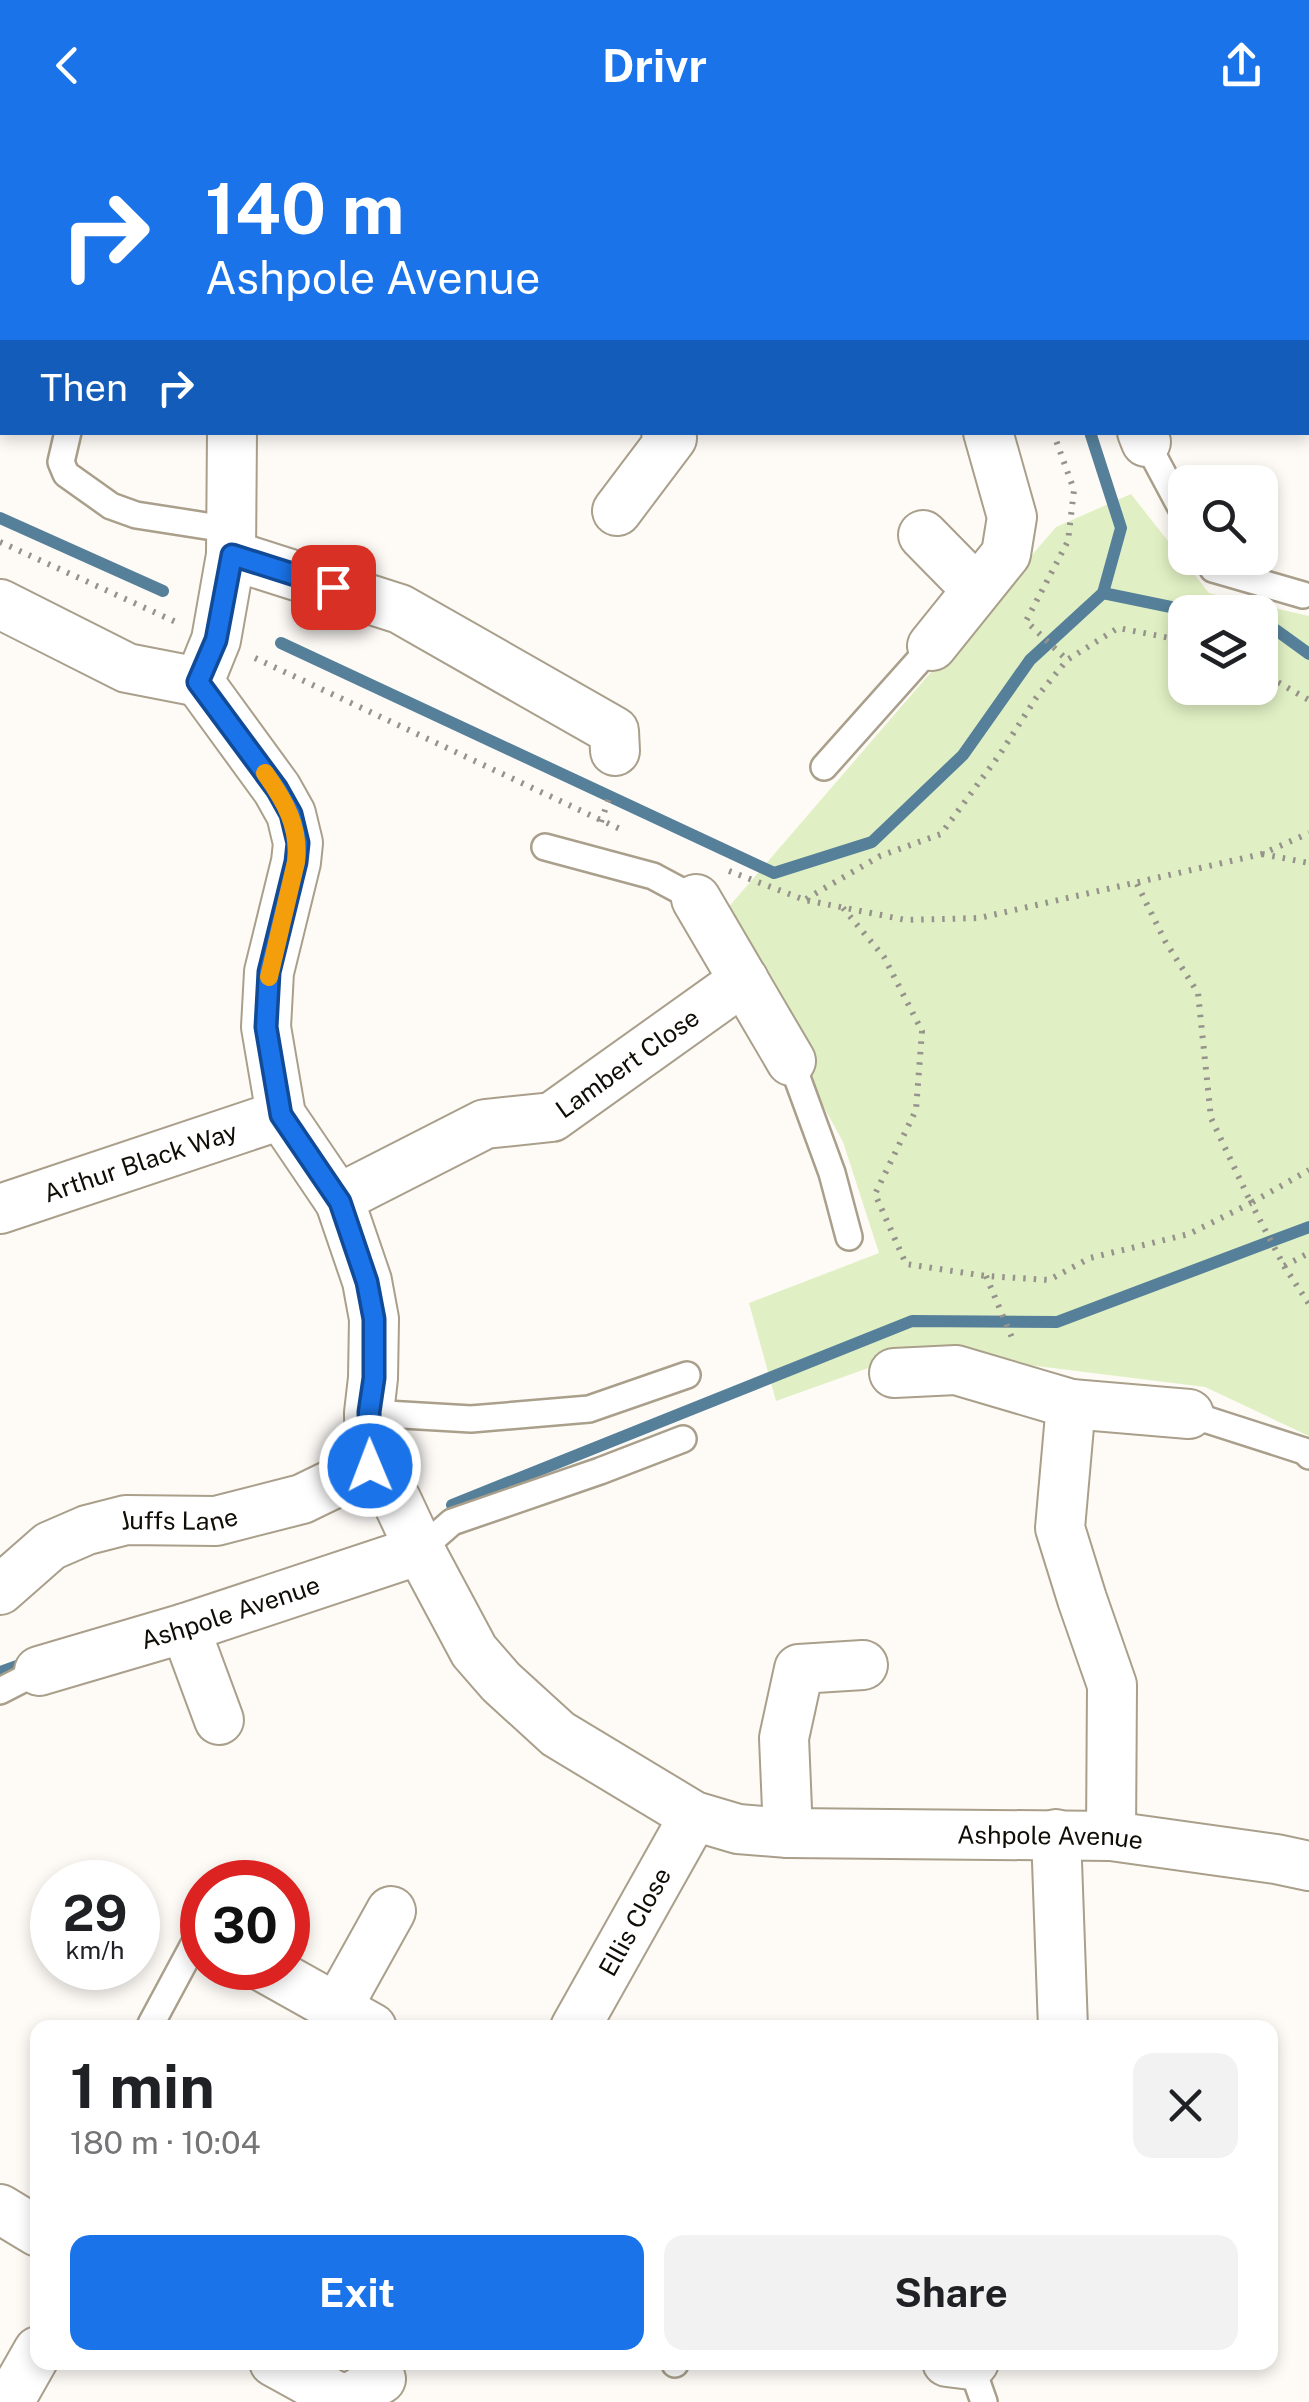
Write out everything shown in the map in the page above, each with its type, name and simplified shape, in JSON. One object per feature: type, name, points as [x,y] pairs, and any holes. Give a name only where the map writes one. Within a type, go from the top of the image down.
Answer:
[{"type":"street","points":[[198,682],[216,640],[232,542],[232,435]]},
{"type":"street","points":[[617,510],[670,435]]},
{"type":"street","points":[[932,646],[1006,554],[1012,517],[989,435]]},
{"type":"street","points":[[923,535],[976,589]]},
{"type":"street","points":[[232,542],[400,609],[614,731],[613,772]]},
{"type":"street","points":[[0,605],[127,668],[198,682],[291,814],[298,843],[296,862],[269,972],[266,1027],[281,1115],[338,1199],[367,1282],[374,1319],[370,1466]]},
{"type":"street","points":[[696,899],[791,1060]]},
{"type":"street","name":"Lambert Close","points":[[338,1199],[484,1124],[552,1117],[744,980]]},
{"type":"street","name":"Arthur Black Way","points":[[0,1209],[281,1115]]},
{"type":"street","points":[[894,1373],[956,1370],[1071,1404],[1189,1414]]},
{"type":"street","points":[[1071,1404],[1060,1528],[1112,1685],[1111,1836]]},
{"type":"street","name":"Ashpole Avenue","points":[[370,1466],[396,1499],[474,1651],[501,1682],[558,1734],[694,1816],[738,1829],[788,1833],[1111,1836],[1309,1866]]},
{"type":"street","name":"Juffs Lane","points":[[0,1590],[50,1546],[87,1530],[126,1520],[216,1521],[302,1499],[370,1466]]},
{"type":"street","name":"Ashpole Avenue","points":[[20,1681],[420,1550]]},
{"type":"street","points":[[185,1628],[219,1720]]},
{"type":"street","points":[[788,1833],[784,1738],[799,1669],[863,1665]]},
{"type":"street","name":"Ellis Close","points":[[580,2020],[694,1816]]},
{"type":"street","points":[[1056,1834],[1063,2020]]},
{"type":"street","points":[[305,1990],[355,2018],[390,1911]]},
{"type":"street","points":[[0,2209],[30,2227]]},
{"type":"street","points":[[9,2402],[30,2365]]},
{"type":"street","points":[[295,2370],[357,2394]]},
{"type":"lane","points":[[67,435],[61,462],[66,474],[111,506],[232,542]]},
{"type":"lane","points":[[1144,437],[1168,483]]},
{"type":"lane","points":[[1234,575],[1303,595]]},
{"type":"lane","points":[[824,768],[932,646]]},
{"type":"lane","points":[[545,847],[653,876],[696,899]]},
{"type":"lane","points":[[791,1060],[832,1173],[850,1237]]},
{"type":"lane","points":[[369,1412],[471,1418],[588,1410],[687,1375]]},
{"type":"lane","points":[[1189,1414],[1304,1451],[1309,1456]]},
{"type":"lane","points":[[420,1550],[452,1522],[600,1472],[682,1439]]},
{"type":"lane","points":[[153,2020],[180,1970]]},
{"type":"path","points":[[1026,621],[1066,660]]},
{"type":"path","points":[[805,900],[880,856],[941,834],[1066,660],[1118,628],[1168,638]]},
{"type":"path","points":[[1278,682],[1309,700]]},
{"type":"path","points":[[601,822],[613,772]]},
{"type":"path","points":[[1262,854],[1309,863]]},
{"type":"path","points":[[1137,884],[1165,941],[1198,993],[1211,1118],[1284,1266],[1309,1304]]},
{"type":"path","points":[[842,907],[884,957],[922,1030],[916,1110],[875,1194],[906,1264],[986,1276],[1049,1280],[1090,1258],[1188,1234],[1309,1170]]},
{"type":"path","points":[[1284,1266],[1309,1253]]},
{"type":"path","points":[[986,1276],[1011,1339]]},
{"type":"green space","points":[[1131,494],[1168,541],[1168,575],[1195,575],[1209,593],[1218,595],[1168,595],[1168,705],[1278,705],[1278,609],[1309,616],[1309,1436],[1205,1387],[916,1351],[776,1401],[749,1303],[879,1253],[843,1142],[720,917],[1056,527]]},
{"type":"waterway","points":[[1091,435],[1121,528],[1103,593],[1168,606]]},
{"type":"waterway","points":[[0,518],[163,591]]},
{"type":"waterway","points":[[281,643],[774,873],[872,842],[963,755],[1030,660],[1103,593]]},
{"type":"waterway","points":[[1278,631],[1309,654]]},
{"type":"waterway","points":[[452,1505],[912,1321],[1057,1322],[1309,1227]]},
{"type":"waterway","points":[[0,1672],[31,1661]]},
{"type":"slow traffic","points":[[265,773],[291,814],[298,843],[269,977]]},
{"type":"route","points":[[333,587],[232,555],[216,640],[198,682],[277,789],[291,814],[298,843],[269,972],[266,1027],[281,1115],[340,1202],[367,1282],[374,1319],[370,1466]]}]
